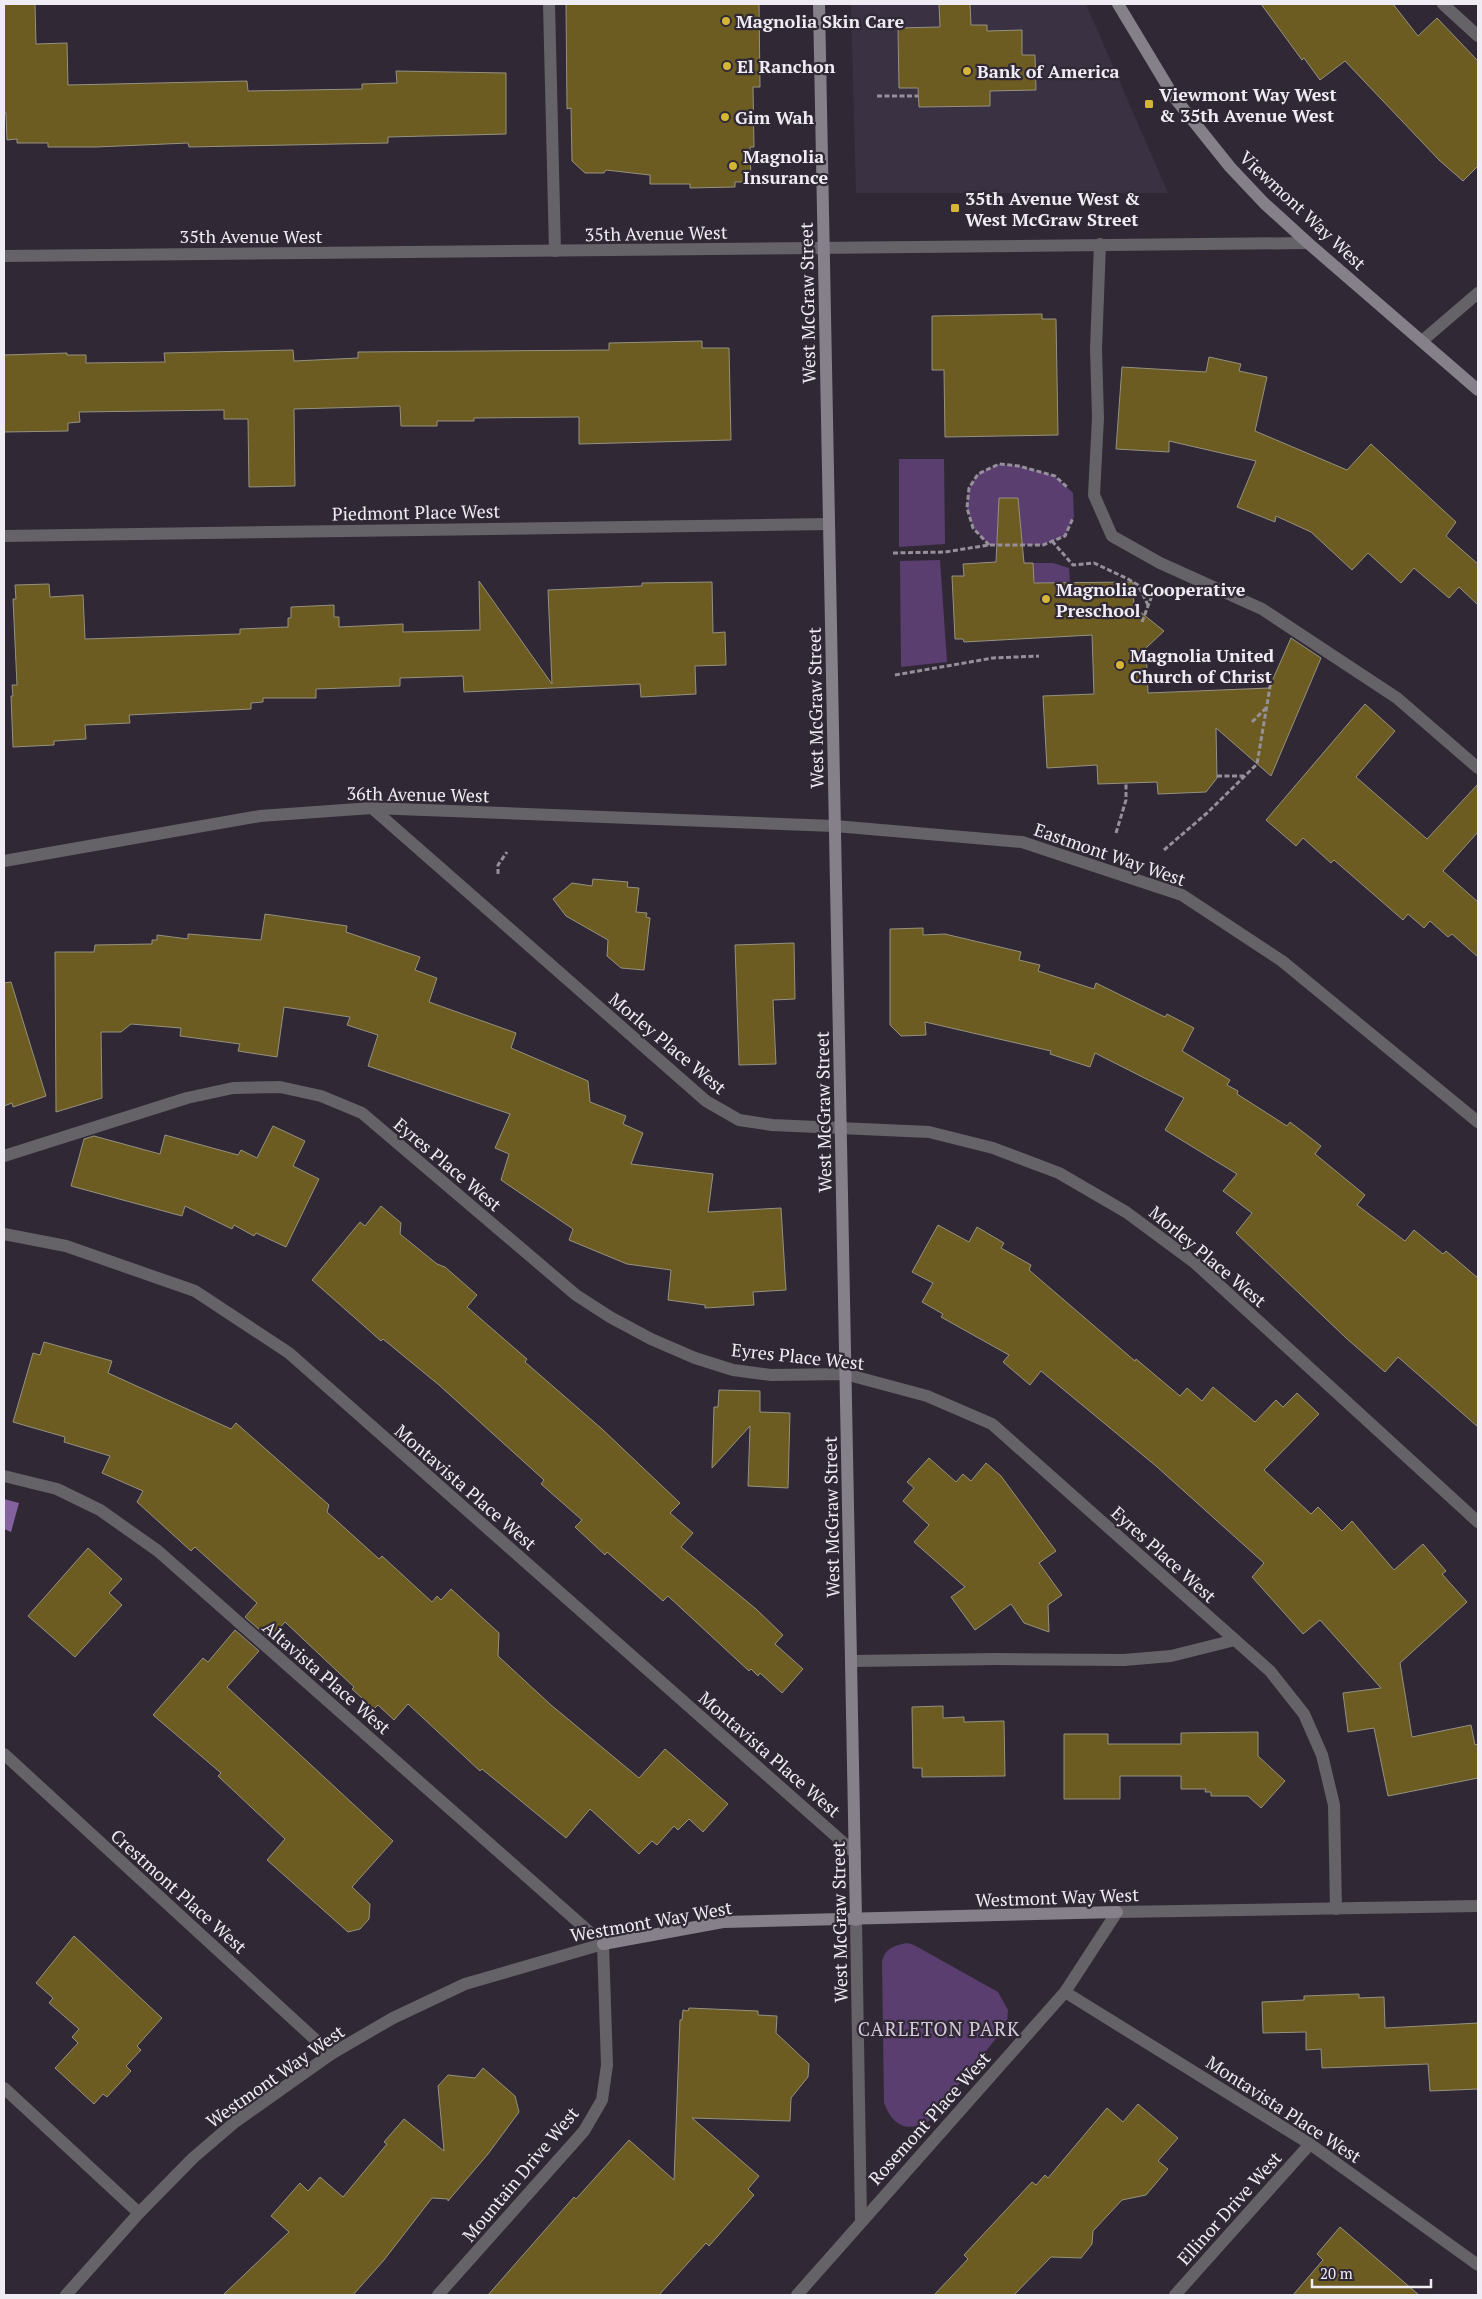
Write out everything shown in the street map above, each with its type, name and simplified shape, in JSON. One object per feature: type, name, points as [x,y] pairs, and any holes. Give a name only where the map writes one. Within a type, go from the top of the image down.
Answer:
[{"type":"street","points":[[549,4],[555,251]]},
{"type":"street","name":"West McGraw Street","points":[[820,4],[862,2220]]},
{"type":"street","name":"Viewmont Way West","points":[[1118,4],[1174,97],[1230,167],[1264,203],[1308,243],[1478,390]]},
{"type":"street","points":[[1443,4],[1478,36]]},
{"type":"street","name":"35th Avenue West","points":[[4,256],[1308,243]]},
{"type":"street","points":[[1100,244],[1096,349],[1098,418],[1094,496],[1112,536],[1160,563],[1262,608],[1397,698],[1478,768]]},
{"type":"street","points":[[1422,341],[1478,293]]},
{"type":"street","name":"Piedmont Place West","points":[[4,536],[829,524]]},
{"type":"street","name":"36th Avenue West","points":[[4,861],[260,816],[372,808],[835,826]]},
{"type":"street","name":"Morley Place West","points":[[372,808],[706,1101],[739,1120],[772,1125],[929,1132],[993,1148],[1059,1173],[1126,1212],[1195,1263],[1478,1522]]},
{"type":"street","name":"Eastmont Way West","points":[[835,826],[1022,842],[1182,895],[1282,961],[1478,1122]]},
{"type":"street","name":"Eyres Place West","points":[[4,1156],[187,1098],[233,1088],[280,1087],[321,1096],[362,1113],[576,1295],[610,1317],[651,1339],[695,1358],[733,1370],[771,1375],[845,1374],[927,1396],[992,1424],[1270,1671],[1304,1714],[1322,1755],[1334,1805],[1336,1909]]},
{"type":"street","name":"Montavista Place West","points":[[4,1234],[66,1246],[195,1291],[288,1353],[855,1853]]},
{"type":"street","name":"Altavista Place West","points":[[4,1476],[57,1489],[100,1510],[158,1551],[603,1944]]},
{"type":"street","points":[[851,1661],[1124,1660],[1171,1656],[1235,1640]]},
{"type":"street","name":"Crestmont Place West","points":[[4,1754],[331,2054]]},
{"type":"street","name":"Westmont Way West","points":[[66,2295],[139,2213],[193,2158],[236,2122],[331,2054],[393,2018],[465,1984],[603,1944],[723,1922],[1117,1912],[1478,1906]]},
{"type":"street","name":"Rosemont Place West","points":[[797,2295],[1065,1992],[1117,1912]]},
{"type":"street","name":"Mountain Drive West","points":[[438,2295],[584,2131],[602,2100],[607,2065],[603,1944]]},
{"type":"street","name":"Montavista Place West","points":[[1065,1992],[1310,2144],[1478,2265]]},
{"type":"street","points":[[4,2088],[139,2213]]},
{"type":"street","name":"Ellinor Drive West","points":[[1175,2295],[1310,2144]]},
{"type":"path","points":[[877,96],[918,96]]},
{"type":"path","points":[[989,545],[973,528],[967,508],[969,488],[978,474],[998,464],[1019,466],[1055,476],[1073,493]]},
{"type":"path","points":[[893,553],[945,552],[989,545],[1043,545],[1065,536],[1074,517],[1074,509]]},
{"type":"path","points":[[1052,541],[1073,565],[1094,563],[1138,585],[1148,605]]},
{"type":"path","points":[[1142,622],[1160,563]]},
{"type":"path","points":[[895,675],[993,658],[1039,656]]},
{"type":"path","points":[[1164,850],[1257,764],[1271,681],[1257,673]]},
{"type":"path","points":[[1252,722],[1267,707]]},
{"type":"path","points":[[1217,776],[1245,776]]},
{"type":"path","points":[[1116,833],[1126,800],[1126,783]]},
{"type":"path","points":[[498,874],[498,865],[507,852]]},
{"type":"shaded area","points":[[851,4],[1086,4],[1168,193],[856,193]]},
{"type":"shaded area","points":[[899,459],[944,459],[945,544],[899,547]]},
{"type":"shaded area","points":[[999,464],[1019,466],[1055,476],[1073,493],[1074,517],[1065,536],[1043,545],[989,545],[973,528],[967,508],[969,488],[978,474]]},
{"type":"shaded area","points":[[940,560],[947,662],[901,667],[900,561]]},
{"type":"shaded area","points":[[1033,563],[1053,563],[1069,568],[1070,584],[1036,583],[1033,579]]},
{"type":"shaded area","points":[[4,1499],[19,1503],[11,1532],[4,1529]]},
{"type":"shaded area","points":[[907,1943],[914,1945],[998,1992],[1008,2010],[1007,2025],[929,2121],[921,2125],[907,2127],[896,2122],[884,2103],[882,1962],[883,1957],[890,1948]]},
{"type":"building","points":[[4,4],[35,4],[36,44],[67,43],[68,85],[247,81],[248,91],[362,89],[362,84],[397,83],[396,71],[506,73],[506,134],[388,137],[388,143],[189,147],[188,143],[48,147],[48,143],[17,143],[17,139],[7,140],[6,113],[4,113]]},
{"type":"building","points":[[566,4],[759,4],[760,87],[753,87],[754,147],[750,147],[751,182],[735,182],[735,187],[690,188],[690,184],[650,184],[650,175],[606,170],[604,173],[585,173],[572,161],[571,108],[567,109]]},
{"type":"building","name":"Bank of America","points":[[939,4],[970,4],[971,25],[987,25],[987,31],[1022,30],[1022,55],[1035,55],[1036,90],[990,91],[990,106],[919,107],[918,88],[899,88],[898,28],[940,27]]},
{"type":"building","points":[[1261,4],[1393,4],[1418,36],[1437,18],[1478,61],[1478,166],[1463,181],[1439,160],[1345,61],[1320,80],[1304,58],[1302,60]]},
{"type":"building","points":[[1042,314],[1042,319],[1056,319],[1058,435],[945,437],[944,370],[932,370],[932,316]]},
{"type":"building","points":[[702,341],[702,348],[729,348],[731,440],[579,444],[579,417],[474,418],[474,421],[437,421],[437,426],[401,426],[400,406],[294,409],[295,486],[249,487],[248,419],[224,419],[224,410],[79,412],[80,422],[68,423],[68,431],[4,432],[4,355],[67,353],[67,355],[86,355],[86,363],[165,362],[164,353],[293,350],[294,361],[358,358],[358,352],[609,350],[609,343]]},
{"type":"building","points":[[1209,357],[1241,364],[1239,371],[1267,377],[1255,431],[1347,470],[1371,444],[1456,522],[1446,536],[1478,564],[1478,605],[1459,587],[1449,598],[1414,568],[1401,583],[1368,553],[1352,570],[1311,532],[1276,516],[1275,522],[1237,507],[1256,461],[1169,441],[1169,452],[1116,449],[1122,367],[1206,372]]},
{"type":"building","name":"Magnolia United Church of Christ","points":[[999,498],[1018,498],[1024,563],[1033,563],[1034,583],[1133,582],[1134,607],[1164,631],[1146,648],[1148,693],[1269,688],[1291,638],[1321,658],[1271,776],[1216,728],[1217,778],[1206,792],[1158,794],[1157,782],[1098,784],[1097,765],[1047,768],[1043,696],[1094,694],[1092,635],[964,642],[963,639],[955,639],[952,576],[964,576],[963,564],[996,562]]},
{"type":"building","points":[[479,581],[552,684],[548,590],[642,586],[642,583],[712,582],[713,633],[725,632],[726,665],[695,666],[696,694],[641,697],[640,684],[464,692],[463,676],[400,678],[400,686],[316,689],[316,698],[263,698],[263,702],[251,703],[251,709],[129,715],[130,723],[85,725],[86,739],[54,741],[54,745],[13,747],[11,696],[13,696],[12,685],[17,685],[13,599],[16,599],[15,585],[49,584],[50,597],[83,595],[85,639],[240,634],[240,629],[288,627],[288,618],[291,618],[291,607],[334,605],[334,617],[339,617],[339,627],[403,624],[403,632],[480,630]]},
{"type":"building","points":[[1365,704],[1395,731],[1356,777],[1427,839],[1478,784],[1478,832],[1443,871],[1478,902],[1478,957],[1452,934],[1448,937],[1430,921],[1424,928],[1408,914],[1403,920],[1334,860],[1331,863],[1303,838],[1296,846],[1266,820]]},
{"type":"building","points":[[593,879],[628,882],[627,887],[639,888],[636,912],[647,913],[646,917],[650,918],[644,970],[621,968],[607,956],[608,940],[566,916],[553,899],[572,883],[592,886]]},
{"type":"building","points":[[265,914],[347,926],[346,932],[420,957],[415,970],[437,978],[429,1002],[516,1033],[511,1048],[588,1081],[590,1102],[626,1116],[623,1124],[643,1133],[631,1164],[713,1174],[708,1212],[781,1208],[786,1290],[753,1292],[754,1305],[705,1308],[705,1305],[668,1300],[671,1270],[627,1264],[569,1240],[573,1229],[501,1180],[509,1154],[495,1148],[510,1114],[368,1066],[378,1035],[347,1025],[350,1017],[284,1007],[277,1057],[238,1051],[240,1044],[180,1036],[181,1028],[131,1024],[121,1032],[101,1032],[102,1098],[56,1112],[55,952],[94,952],[95,945],[152,944],[152,940],[157,940],[157,935],[188,939],[188,934],[261,940]]},
{"type":"building","points":[[923,928],[923,935],[945,934],[1021,952],[1019,960],[1040,965],[1038,971],[1094,989],[1096,983],[1165,1017],[1167,1014],[1194,1028],[1182,1051],[1230,1080],[1227,1085],[1238,1091],[1237,1094],[1287,1126],[1290,1122],[1321,1146],[1315,1154],[1365,1195],[1357,1205],[1405,1241],[1414,1230],[1443,1254],[1446,1251],[1478,1278],[1478,1427],[1398,1357],[1385,1372],[1346,1338],[1236,1233],[1252,1213],[1223,1191],[1237,1174],[1165,1130],[1184,1098],[1095,1053],[1090,1067],[1050,1054],[1051,1051],[925,1022],[926,1035],[901,1036],[890,1025],[890,929]]},
{"type":"building","points":[[794,943],[795,999],[773,1000],[776,1064],[739,1065],[735,945]]},
{"type":"building","points":[[11,982],[46,1096],[13,1107],[12,1103],[4,1106],[4,983]]},
{"type":"building","points":[[273,1126],[305,1141],[293,1166],[319,1179],[286,1247],[256,1233],[254,1236],[234,1225],[232,1229],[185,1206],[182,1216],[71,1186],[84,1139],[94,1136],[160,1154],[165,1135],[238,1155],[241,1150],[257,1158]]},
{"type":"building","points":[[381,1206],[401,1223],[400,1234],[437,1264],[445,1267],[477,1295],[467,1307],[527,1359],[525,1362],[602,1429],[680,1503],[670,1513],[693,1533],[681,1547],[756,1609],[783,1635],[775,1644],[803,1669],[782,1693],[760,1673],[758,1676],[751,1669],[749,1671],[668,1596],[663,1601],[607,1552],[605,1555],[575,1527],[582,1520],[541,1484],[544,1480],[439,1385],[383,1339],[381,1341],[312,1280],[360,1222],[365,1226]]},
{"type":"building","points":[[938,1225],[969,1242],[977,1227],[1004,1243],[1001,1248],[1031,1265],[1029,1270],[1135,1361],[1136,1359],[1180,1396],[1187,1388],[1202,1401],[1213,1387],[1255,1422],[1276,1400],[1283,1407],[1297,1393],[1319,1414],[1264,1470],[1311,1514],[1318,1507],[1342,1531],[1352,1521],[1394,1570],[1423,1544],[1446,1571],[1442,1574],[1467,1602],[1400,1663],[1412,1737],[1471,1725],[1475,1745],[1478,1744],[1478,1778],[1388,1796],[1374,1728],[1348,1732],[1343,1693],[1381,1688],[1320,1620],[1303,1634],[1252,1577],[1264,1563],[1156,1466],[1041,1371],[1030,1385],[1003,1362],[1009,1355],[941,1317],[943,1314],[922,1302],[933,1283],[912,1272]]},
{"type":"building","points":[[44,1342],[112,1361],[108,1373],[231,1429],[236,1423],[329,1505],[327,1512],[379,1559],[382,1556],[432,1602],[437,1596],[441,1600],[451,1589],[499,1633],[498,1656],[551,1705],[639,1778],[665,1749],[728,1804],[703,1832],[689,1819],[678,1830],[674,1826],[657,1845],[652,1841],[639,1854],[590,1809],[566,1838],[482,1769],[480,1771],[408,1704],[394,1720],[378,1705],[374,1709],[352,1689],[354,1687],[285,1622],[270,1639],[245,1617],[257,1603],[195,1547],[191,1551],[137,1502],[143,1491],[102,1473],[110,1456],[64,1442],[65,1437],[13,1422],[33,1353],[40,1355]]},
{"type":"building","points":[[719,1390],[760,1391],[760,1412],[790,1413],[788,1488],[748,1486],[750,1426],[712,1468],[714,1407],[718,1407]]},
{"type":"building","points":[[929,1458],[956,1482],[963,1474],[971,1481],[986,1463],[1001,1476],[1056,1551],[1039,1563],[1062,1595],[1048,1605],[1049,1632],[1024,1623],[1011,1604],[975,1630],[951,1597],[965,1587],[914,1542],[929,1525],[903,1501],[914,1488],[907,1482]]},
{"type":"building","points":[[88,1548],[122,1579],[109,1593],[122,1605],[75,1657],[28,1616]]},
{"type":"building","points":[[235,1630],[259,1651],[227,1687],[393,1841],[352,1887],[370,1904],[369,1919],[360,1929],[348,1932],[267,1860],[285,1839],[218,1776],[221,1773],[153,1715],[203,1658],[208,1662]]},
{"type":"building","points":[[943,1706],[943,1718],[964,1717],[964,1722],[1004,1721],[1005,1776],[922,1777],[922,1768],[913,1768],[912,1707]]},
{"type":"building","points":[[1258,1732],[1258,1756],[1285,1781],[1261,1808],[1248,1796],[1211,1796],[1211,1792],[1205,1792],[1206,1789],[1181,1789],[1181,1776],[1120,1776],[1120,1799],[1064,1799],[1064,1734],[1108,1734],[1108,1744],[1181,1744],[1181,1733]]},
{"type":"building","points":[[74,1936],[162,2018],[137,2046],[141,2050],[126,2066],[131,2071],[107,2097],[103,2094],[94,2104],[55,2068],[78,2043],[72,2037],[79,2029],[49,2003],[53,1998],[36,1983]]},
{"type":"building","points":[[1359,1994],[1359,1998],[1384,1997],[1385,2028],[1478,2023],[1478,2089],[1430,2091],[1428,2064],[1322,2068],[1321,2049],[1306,2050],[1306,2032],[1263,2033],[1262,2002],[1304,2000],[1304,1996]]},
{"type":"building","points":[[689,2008],[758,2011],[758,2015],[777,2016],[776,2033],[809,2064],[808,2077],[791,2098],[790,2121],[692,2118],[759,2176],[748,2189],[754,2195],[709,2246],[706,2243],[659,2295],[488,2295],[574,2197],[576,2199],[629,2140],[674,2180],[680,2020],[682,2020],[683,2010],[688,2011]]},
{"type":"building","points":[[483,2068],[515,2096],[519,2112],[488,2154],[448,2201],[448,2199],[432,2198],[384,2260],[353,2295],[223,2295],[289,2232],[271,2216],[300,2183],[308,2191],[320,2177],[343,2197],[387,2144],[384,2142],[404,2119],[444,2151],[438,2086],[448,2075],[475,2078]]},
{"type":"building","points":[[1138,2104],[1178,2138],[1158,2161],[1168,2169],[1146,2195],[1122,2200],[1093,2231],[1092,2244],[1081,2258],[1051,2257],[1014,2295],[934,2295],[968,2259],[964,2255],[1032,2182],[1036,2185],[1045,2175],[1048,2178],[1107,2108],[1123,2122]]},
{"type":"building","points":[[1340,2227],[1419,2295],[1293,2295],[1323,2260],[1317,2254]]},
{"type":"place","name":"Magnolia Skin Care","points":[[726,21]]},
{"type":"place","name":"El Ranchon","points":[[727,66]]},
{"type":"place","name":"Bank of America","points":[[967,71]]},
{"type":"place","name":"Viewmont Way West & 35th Avenue West","points":[[1149,104]]},
{"type":"place","name":"Gim Wah","points":[[725,117]]},
{"type":"place","name":"Magnolia Insurance","points":[[733,166]]},
{"type":"place","name":"35th Avenue West & West McGraw Street","points":[[955,208]]},
{"type":"place","name":"Magnolia Cooperative Preschool","points":[[1046,599]]},
{"type":"place","name":"Magnolia United Church of Christ","points":[[1120,665]]},
{"type":"district","name":"CARLETON PARK","points":[[939,2028]]}]
